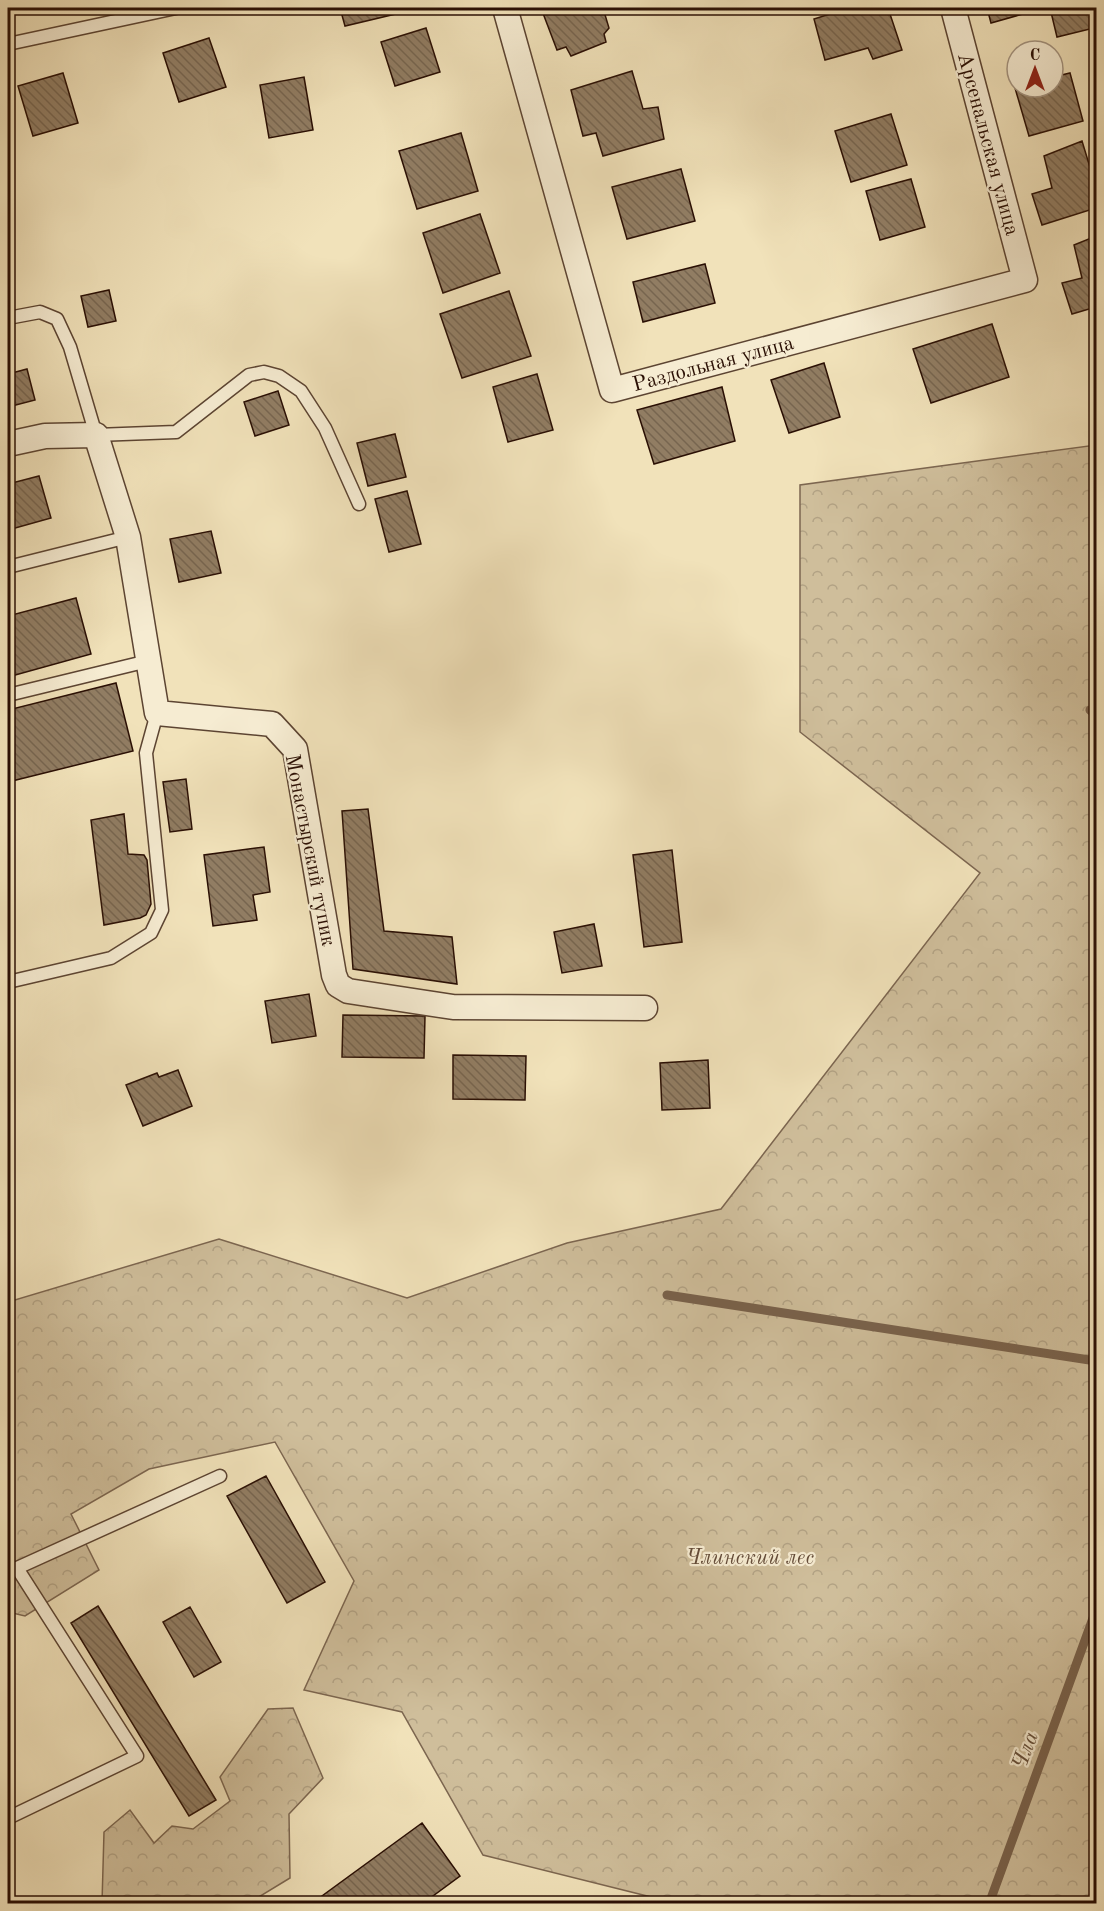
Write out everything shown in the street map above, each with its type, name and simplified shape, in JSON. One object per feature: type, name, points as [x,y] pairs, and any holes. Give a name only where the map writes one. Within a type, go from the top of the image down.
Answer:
[{"type":"street","name":"Раздольная улица","points":[[504,8],[612,390],[1025,280]]},
{"type":"street","name":"Арсенальская улица","points":[[953,8],[1025,280]]},
{"type":"street","points":[[8,444],[45,436],[96,435],[128,537],[157,713]]},
{"type":"street","name":"Монастырский тупик","points":[[157,713],[272,724],[296,749],[334,975],[338,985],[348,991],[453,1007],[645,1008]]},
{"type":"lane","points":[[8,44],[176,8]]},
{"type":"lane","points":[[8,318],[40,312],[57,319],[70,347],[96,435],[176,432],[249,375],[264,372],[279,376],[301,391],[326,428],[359,504]]},
{"type":"lane","points":[[8,567],[128,537]]},
{"type":"lane","points":[[8,695],[148,661]]},
{"type":"lane","points":[[8,982],[111,958],[151,933],[162,910],[146,753],[157,713]]},
{"type":"lane","points":[[8,1818],[137,1756],[17,1568],[220,1476]]},
{"type":"green space","name":"Члинский лес","points":[[1096,445],[1096,1903],[666,1903],[663,1900],[483,1855],[402,1712],[304,1690],[354,1581],[275,1442],[149,1469],[71,1514],[99,1570],[25,1616],[8,1612],[8,1302],[219,1239],[407,1298],[567,1243],[721,1209],[980,873],[800,732],[800,485]]},
{"type":"green space","points":[[293,1708],[323,1778],[289,1814],[290,1878],[249,1903],[102,1903],[104,1832],[130,1810],[154,1843],[172,1826],[193,1829],[230,1801],[220,1777],[268,1709]]},
{"type":"building","points":[[340,8],[421,8],[345,26]]},
{"type":"building","points":[[541,8],[603,8],[609,28],[604,34],[606,42],[571,56],[566,47],[557,50]]},
{"type":"building","points":[[849,8],[888,8],[902,50],[873,59],[868,48],[825,60],[814,19]]},
{"type":"building","points":[[987,8],[1037,8],[1037,10],[991,23]]},
{"type":"building","points":[[1050,8],[1088,8],[1094,28],[1057,37]]},
{"type":"building","points":[[426,28],[440,72],[395,86],[381,42]]},
{"type":"building","points":[[209,38],[226,87],[179,102],[163,53]]},
{"type":"building","points":[[632,71],[643,109],[658,107],[664,139],[603,156],[596,133],[583,136],[571,90]]},
{"type":"building","points":[[63,73],[78,123],[33,136],[18,86]]},
{"type":"building","points":[[1070,73],[1083,121],[1029,136],[1018,99],[1065,99],[1065,74]]},
{"type":"building","points":[[304,77],[313,130],[269,138],[260,85]]},
{"type":"building","points":[[891,114],[907,165],[851,182],[835,131]]},
{"type":"building","points":[[461,133],[478,191],[417,209],[399,151]]},
{"type":"building","points":[[1082,141],[1096,187],[1096,208],[1042,225],[1032,194],[1052,188],[1044,156]]},
{"type":"building","points":[[681,169],[695,221],[627,239],[612,187]]},
{"type":"building","points":[[911,179],[925,227],[880,240],[866,191]]},
{"type":"building","points":[[480,214],[500,273],[443,293],[423,233]]},
{"type":"building","points":[[1096,236],[1096,307],[1072,314],[1062,283],[1082,278],[1074,245]]},
{"type":"building","points":[[705,264],[715,303],[643,322],[633,282]]},
{"type":"building","points":[[109,290],[116,321],[88,327],[81,296]]},
{"type":"building","points":[[509,291],[531,356],[462,378],[440,314]]},
{"type":"building","points":[[992,324],[1009,377],[931,403],[913,349]]},
{"type":"building","points":[[824,363],[840,417],[789,433],[771,380]]},
{"type":"building","points":[[27,369],[35,400],[8,407],[8,374]]},
{"type":"building","points":[[537,374],[553,430],[508,442],[493,387]]},
{"type":"building","points":[[722,387],[735,441],[654,464],[637,410]]},
{"type":"building","points":[[278,391],[289,425],[255,436],[244,402]]},
{"type":"building","points":[[395,434],[406,477],[368,486],[357,443]]},
{"type":"building","points":[[39,476],[51,518],[8,530],[8,484]]},
{"type":"building","points":[[407,491],[421,544],[389,552],[375,499]]},
{"type":"building","points":[[211,531],[221,573],[179,582],[170,539]]},
{"type":"building","points":[[76,598],[91,654],[8,677],[8,616]]},
{"type":"building","points":[[116,683],[133,751],[8,782],[8,710]]},
{"type":"building","points":[[186,779],[192,829],[170,832],[163,782]]},
{"type":"building","points":[[368,809],[384,931],[452,937],[457,984],[353,969],[342,811]]},
{"type":"building","points":[[124,814],[128,854],[144,855],[147,860],[151,904],[146,915],[140,918],[104,925],[91,820]]},
{"type":"building","points":[[264,847],[270,892],[253,895],[257,920],[213,926],[204,855]]},
{"type":"building","points":[[672,850],[682,942],[644,947],[633,855]]},
{"type":"building","points":[[594,924],[602,966],[562,973],[554,932]]},
{"type":"building","points":[[309,994],[316,1036],[272,1043],[265,1001]]},
{"type":"building","points":[[343,1015],[425,1016],[424,1058],[342,1057]]},
{"type":"building","points":[[453,1055],[526,1056],[525,1100],[453,1099]]},
{"type":"building","points":[[708,1060],[710,1108],[662,1110],[660,1063]]},
{"type":"building","points":[[178,1070],[192,1106],[143,1126],[126,1085],[157,1073],[159,1077]]},
{"type":"building","points":[[266,1476],[325,1582],[287,1603],[227,1496]]},
{"type":"building","points":[[98,1606],[216,1800],[189,1816],[71,1623]]},
{"type":"building","points":[[190,1607],[221,1662],[194,1677],[163,1622]]},
{"type":"building","points":[[422,1823],[460,1876],[422,1904],[311,1904]]},
{"type":"waterway","points":[[1090,710],[1096,715]]},
{"type":"waterway","points":[[667,1295],[1096,1361]]},
{"type":"waterway","name":"Чла","points":[[989,1904],[1096,1610]]}]
